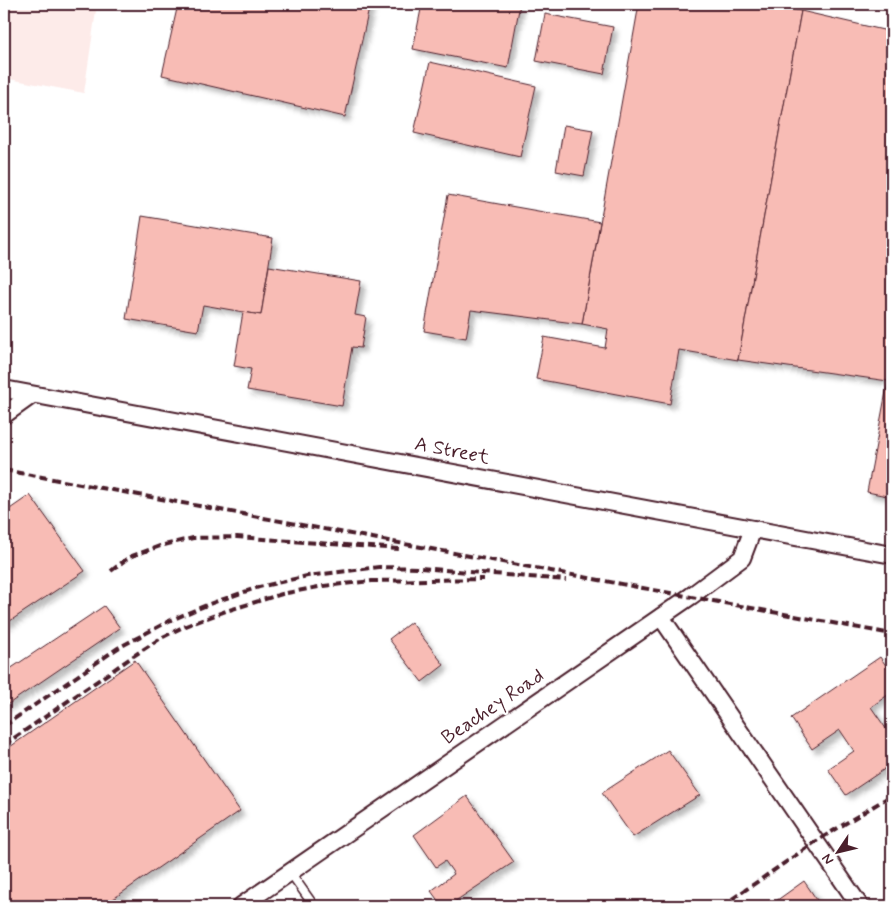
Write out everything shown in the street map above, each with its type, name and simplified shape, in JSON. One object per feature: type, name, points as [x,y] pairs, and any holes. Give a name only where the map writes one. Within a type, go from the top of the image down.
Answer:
[{"type":"street","name":"A Street","points":[[4,389],[892,555]]},
{"type":"street","points":[[4,415],[32,394]]},
{"type":"street","name":"Beachey Road","points":[[241,906],[661,617],[742,558],[753,529]]},
{"type":"street","points":[[661,617],[860,906]]},
{"type":"lane","points":[[290,872],[314,906]]},
{"type":"shaded area","points":[[4,4],[97,4],[84,93],[4,78]]},
{"type":"building","points":[[178,4],[370,4],[345,117],[162,75]]},
{"type":"building","points":[[422,4],[520,4],[508,68],[413,49]]},
{"type":"building","points":[[639,4],[759,4],[801,11],[738,360],[679,350],[670,404],[536,379],[544,337],[605,348],[608,329],[582,324]]},
{"type":"building","points":[[801,11],[892,32],[892,497],[867,492],[888,381],[738,360]]},
{"type":"building","points":[[545,14],[613,27],[604,74],[536,61]]},
{"type":"building","points":[[430,62],[536,86],[520,157],[414,133]]},
{"type":"building","points":[[564,125],[593,130],[584,176],[556,171]]},
{"type":"building","points":[[448,195],[600,222],[582,324],[471,310],[466,338],[424,331]]},
{"type":"building","points":[[142,216],[273,238],[261,315],[203,305],[198,331],[126,319]]},
{"type":"building","points":[[269,266],[361,281],[355,315],[366,317],[361,348],[352,347],[342,406],[247,390],[251,369],[234,366],[243,312],[261,315]]},
{"type":"building","points":[[30,495],[85,571],[4,625],[4,513]]},
{"type":"building","points":[[104,606],[120,628],[4,707],[4,673]]},
{"type":"building","points":[[411,622],[444,665],[422,682],[389,639]]},
{"type":"building","points":[[880,657],[892,674],[892,692],[871,707],[887,730],[892,727],[892,764],[846,795],[828,769],[854,751],[840,730],[812,749],[791,718]]},
{"type":"building","points":[[135,660],[240,811],[103,906],[4,906],[4,751]]},
{"type":"building","points":[[668,750],[700,795],[633,837],[602,793]]},
{"type":"building","points":[[467,796],[514,862],[448,906],[442,906],[431,891],[454,874],[445,861],[436,867],[414,835]]},
{"type":"building","points":[[804,881],[821,906],[769,906]]},
{"type":"railway","points":[[4,470],[892,634]]},
{"type":"railway","points":[[111,571],[129,557],[160,546],[193,538],[237,537],[399,549]]},
{"type":"railway","points":[[4,726],[118,648],[169,621],[209,604],[259,587],[307,576],[379,567],[421,568],[566,580]]},
{"type":"railway","points":[[4,745],[161,638],[183,627],[226,611],[282,594],[324,586],[372,581],[484,579]]},
{"type":"railway","points":[[722,906],[815,842],[892,795]]}]
